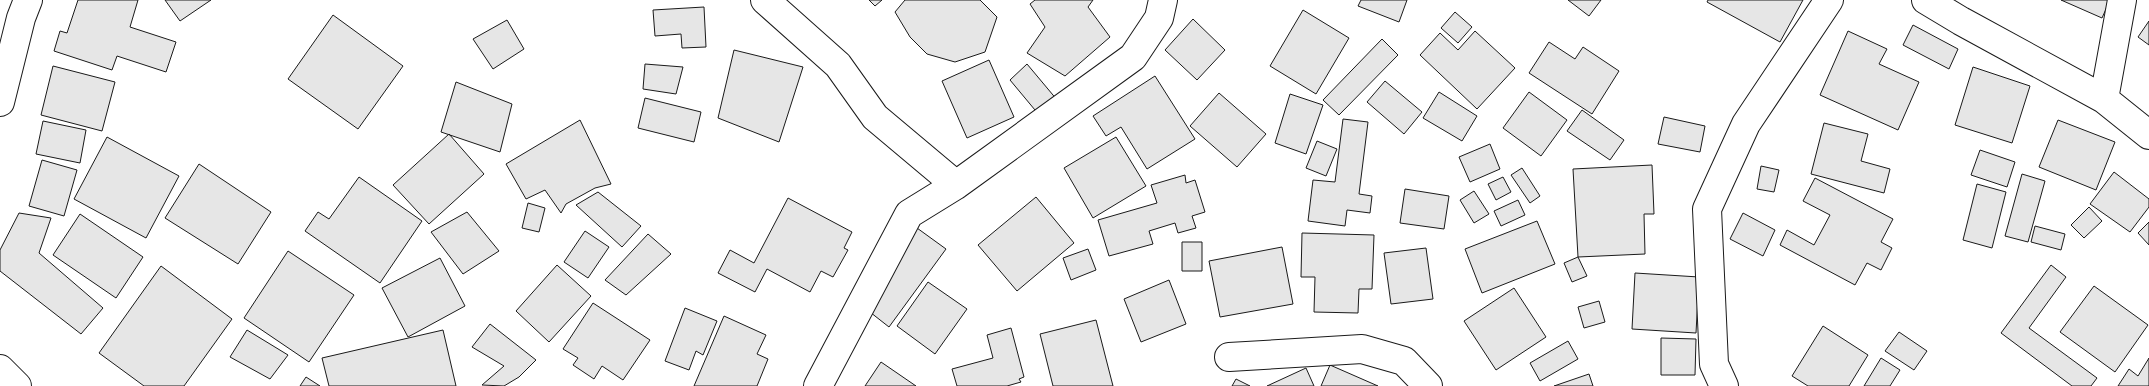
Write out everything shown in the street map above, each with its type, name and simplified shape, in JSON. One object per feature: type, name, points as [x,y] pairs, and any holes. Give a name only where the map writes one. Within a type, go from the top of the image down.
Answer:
[{"type":"street","points":[[0,102],[21,18],[28,0]]},
{"type":"street","points":[[765,0],[838,65],[875,117],[956,185]]},
{"type":"street","points":[[818,386],[909,214],[956,185],[1133,57],[1159,18],[1163,0]]},
{"type":"street","points":[[1724,386],[1714,364],[1707,209],[1746,124],[1829,0]]},
{"type":"street","points":[[1926,0],[1961,11],[2104,99],[2149,135]]},
{"type":"street","points":[[2104,99],[2122,0]]},
{"type":"street","points":[[1229,357],[1362,349],[1404,361],[1428,386]]},
{"type":"street","points":[[0,369],[18,386]]},
{"type":"building","points":[[78,0],[138,0],[130,27],[176,42],[166,72],[117,56],[112,70],[54,51],[60,31],[67,33]]},
{"type":"building","points":[[165,0],[211,0],[180,21]]},
{"type":"building","points":[[869,0],[882,0],[875,6]]},
{"type":"building","points":[[905,0],[980,0],[997,17],[985,52],[955,62],[927,54],[910,37],[895,12]]},
{"type":"building","points":[[1035,0],[1093,0],[1088,7],[1110,37],[1065,76],[1027,53],[1045,27],[1030,4]]},
{"type":"building","points":[[1361,0],[1407,0],[1399,22],[1358,6]]},
{"type":"building","points":[[1568,0],[1601,0],[1589,16]]},
{"type":"building","points":[[1708,0],[1803,0],[1780,42],[1707,2]]},
{"type":"building","points":[[2061,0],[2110,0],[2102,18]]},
{"type":"building","points":[[704,7],[706,47],[682,48],[681,34],[655,36],[653,10]]},
{"type":"building","points":[[1303,10],[1349,38],[1316,94],[1270,66]]},
{"type":"building","points":[[1455,12],[1472,27],[1458,43],[1441,28]]},
{"type":"building","points":[[333,15],[403,66],[358,129],[288,79]]},
{"type":"building","points":[[1193,19],[1225,50],[1197,80],[1165,50]]},
{"type":"building","points":[[507,20],[524,49],[493,69],[473,39]]},
{"type":"building","points":[[2149,21],[2149,45],[2138,37]]},
{"type":"building","points":[[1913,25],[1958,49],[1949,69],[1903,45]]},
{"type":"building","points":[[1475,31],[1515,68],[1477,109],[1420,55],[1440,33],[1458,50]]},
{"type":"building","points":[[1848,31],[1887,49],[1879,64],[1919,82],[1898,130],[1820,95]]},
{"type":"building","points":[[1382,39],[1398,55],[1339,115],[1323,100]]},
{"type":"building","points":[[1549,42],[1575,59],[1583,47],[1619,71],[1592,114],[1529,73]]},
{"type":"building","points":[[734,50],[803,67],[779,142],[718,118]]},
{"type":"building","points":[[989,60],[1014,117],[967,138],[942,81]]},
{"type":"building","points":[[645,64],[683,67],[676,94],[643,89]]},
{"type":"building","points":[[1027,64],[1058,101],[1040,116],[1010,80]]},
{"type":"building","points":[[53,66],[115,82],[102,131],[41,115]]},
{"type":"building","points":[[1973,67],[2030,86],[2012,143],[1955,125]]},
{"type":"building","points":[[1155,76],[1195,139],[1147,169],[1121,127],[1106,136],[1093,116]]},
{"type":"building","points":[[1385,81],[1422,112],[1404,134],[1367,102]]},
{"type":"building","points":[[456,82],[512,104],[500,152],[441,132]]},
{"type":"building","points":[[1439,92],[1477,116],[1462,141],[1423,118]]},
{"type":"building","points":[[1529,92],[1567,120],[1541,156],[1503,128]]},
{"type":"building","points":[[1219,93],[1266,134],[1237,167],[1190,126]]},
{"type":"building","points":[[1290,94],[1323,105],[1306,154],[1275,143]]},
{"type":"building","points":[[645,98],[701,112],[694,142],[638,128]]},
{"type":"building","points":[[1582,110],[1624,140],[1610,160],[1567,131]]},
{"type":"building","points":[[1664,117],[1705,126],[1700,152],[1658,144]]},
{"type":"building","points":[[1343,119],[1368,122],[1359,194],[1372,196],[1370,213],[1347,210],[1345,226],[1308,221],[1313,180],[1335,182]]},
{"type":"building","points":[[580,120],[611,184],[595,188],[566,204],[561,213],[545,190],[526,199],[506,164]]},
{"type":"building","points":[[2058,120],[2115,142],[2096,190],[2039,167]]},
{"type":"building","points":[[43,121],[86,130],[80,163],[36,154]]},
{"type":"building","points":[[1824,123],[1868,134],[1861,161],[1890,169],[1884,193],[1811,174]]},
{"type":"building","points":[[449,134],[484,174],[429,224],[393,185]]},
{"type":"building","points":[[107,137],[179,176],[146,238],[74,199]]},
{"type":"building","points":[[1116,137],[1146,186],[1093,218],[1064,168]]},
{"type":"building","points":[[1317,141],[1337,149],[1326,176],[1306,168]]},
{"type":"building","points":[[1490,144],[1500,169],[1470,182],[1459,157]]},
{"type":"building","points":[[1980,150],[2015,162],[2007,187],[1971,175]]},
{"type":"building","points":[[42,160],[77,170],[64,216],[29,206]]},
{"type":"building","points":[[199,164],[271,212],[238,264],[165,218]]},
{"type":"building","points":[[1652,165],[1654,214],[1644,214],[1645,254],[1578,257],[1573,169]]},
{"type":"building","points":[[1761,166],[1779,170],[1774,192],[1757,189]]},
{"type":"building","points":[[1522,168],[1540,196],[1530,203],[1511,175]]},
{"type":"building","points":[[2114,172],[2149,199],[2149,207],[2130,232],[2090,204]]},
{"type":"building","points":[[2022,174],[2045,181],[2028,242],[2005,236]]},
{"type":"building","points":[[1185,175],[1186,183],[1195,180],[1205,212],[1192,216],[1196,228],[1178,233],[1175,223],[1149,231],[1153,244],[1109,256],[1098,220],[1157,203],[1151,185]]},
{"type":"building","points":[[359,177],[422,221],[380,283],[305,231],[318,212],[329,219]]},
{"type":"building","points":[[1503,177],[1511,192],[1496,200],[1488,184]]},
{"type":"building","points":[[1815,178],[1893,219],[1881,242],[1892,248],[1881,270],[1867,263],[1855,285],[1780,245],[1787,230],[1814,245],[1830,215],[1803,201]]},
{"type":"building","points":[[1977,184],[2006,192],[1992,248],[1963,240]]},
{"type":"building","points":[[1405,189],[1449,196],[1444,229],[1400,223]]},
{"type":"building","points":[[1474,191],[1489,214],[1474,223],[1460,200]]},
{"type":"building","points":[[598,192],[641,226],[622,247],[576,205]]},
{"type":"building","points":[[1036,197],[1074,243],[1017,291],[978,245]]},
{"type":"building","points":[[788,198],[852,232],[844,248],[848,250],[833,277],[821,271],[810,292],[767,269],[755,292],[718,273],[730,250],[754,263]]},
{"type":"building","points":[[1518,200],[1525,215],[1501,226],[1494,211]]},
{"type":"building","points":[[528,203],[545,208],[539,232],[522,228]]},
{"type":"building","points":[[2089,207],[2102,221],[2084,238],[2071,225]]},
{"type":"building","points":[[467,212],[499,251],[463,274],[431,232]]},
{"type":"building","points":[[19,213],[51,218],[39,253],[103,308],[81,334],[0,271],[0,250]]},
{"type":"building","points":[[1743,213],[1775,230],[1763,256],[1730,239]]},
{"type":"building","points":[[80,214],[143,257],[116,298],[53,255]]},
{"type":"building","points":[[1537,221],[1555,264],[1482,293],[1465,249]]},
{"type":"building","points":[[2149,222],[2149,245],[2138,233]]},
{"type":"building","points":[[2035,226],[2065,234],[2061,250],[2031,242]]},
{"type":"building","points":[[917,228],[946,249],[889,327],[861,305]]},
{"type":"building","points":[[585,231],[609,247],[588,278],[564,262]]},
{"type":"building","points":[[1302,233],[1374,235],[1372,289],[1359,289],[1358,313],[1314,312],[1315,277],[1301,277]]},
{"type":"building","points":[[648,234],[671,254],[626,295],[605,280]]},
{"type":"building","points":[[1182,242],[1202,242],[1202,271],[1182,271]]},
{"type":"building","points":[[1282,247],[1293,304],[1220,317],[1209,261]]},
{"type":"building","points":[[1426,248],[1433,299],[1391,304],[1384,253]]},
{"type":"building","points":[[1088,249],[1096,270],[1071,280],[1063,258]]},
{"type":"building","points":[[288,251],[354,295],[309,362],[244,318]]},
{"type":"building","points":[[1578,257],[1587,276],[1572,282],[1564,263]]},
{"type":"building","points":[[440,258],[465,306],[408,337],[382,288]]},
{"type":"building","points":[[557,265],[591,296],[549,342],[516,311]]},
{"type":"building","points":[[2051,265],[2066,277],[2029,328],[2097,378],[2091,386],[2072,386],[2001,333]]},
{"type":"building","points":[[161,266],[232,319],[184,386],[144,386],[99,353]]},
{"type":"building","points":[[1635,273],[1699,277],[1696,333],[1632,329]]},
{"type":"building","points":[[1169,280],[1186,324],[1141,342],[1124,299]]},
{"type":"building","points":[[928,282],[967,309],[935,354],[897,326]]},
{"type":"building","points":[[2094,286],[2148,325],[2115,372],[2060,332]]},
{"type":"building","points":[[1514,288],[1546,337],[1496,370],[1464,321]]},
{"type":"building","points":[[1599,301],[1605,322],[1584,328],[1578,307]]},
{"type":"building","points":[[593,303],[650,340],[623,380],[602,366],[594,379],[573,365],[578,358],[563,349]]},
{"type":"building","points":[[685,308],[717,321],[703,355],[696,351],[689,370],[665,361]]},
{"type":"building","points":[[724,316],[766,335],[757,354],[768,359],[757,386],[694,386]]},
{"type":"building","points":[[1096,320],[1113,386],[1053,386],[1040,334]]},
{"type":"building","points":[[490,324],[536,360],[519,377],[504,386],[482,385],[504,366],[472,347]]},
{"type":"building","points":[[1823,326],[1868,355],[1849,386],[1808,386],[1792,376]]},
{"type":"building","points":[[1011,328],[1024,377],[1019,379],[1021,382],[1007,386],[957,386],[952,369],[993,358],[987,335]]},
{"type":"building","points":[[247,330],[288,355],[270,379],[230,357]]},
{"type":"building","points":[[443,330],[456,386],[329,386],[322,358]]},
{"type":"building","points":[[1899,332],[1927,351],[1914,370],[1885,351]]},
{"type":"building","points":[[1661,338],[1696,339],[1695,375],[1661,375]]},
{"type":"building","points":[[1568,341],[1578,359],[1540,381],[1530,363]]},
{"type":"building","points":[[1881,358],[1900,370],[1890,386],[1864,386]]},
{"type":"building","points":[[2149,358],[2149,386],[2118,386],[2129,369],[2138,376]]},
{"type":"building","points":[[881,362],[916,386],[865,386]]},
{"type":"building","points":[[1330,365],[1378,386],[1321,386]]},
{"type":"building","points":[[1306,368],[1314,386],[1267,386]]},
{"type":"building","points":[[1589,374],[1593,386],[1554,386]]},
{"type":"building","points":[[306,377],[320,386],[300,386]]},
{"type":"building","points":[[1236,379],[1250,386],[1232,386]]}]
